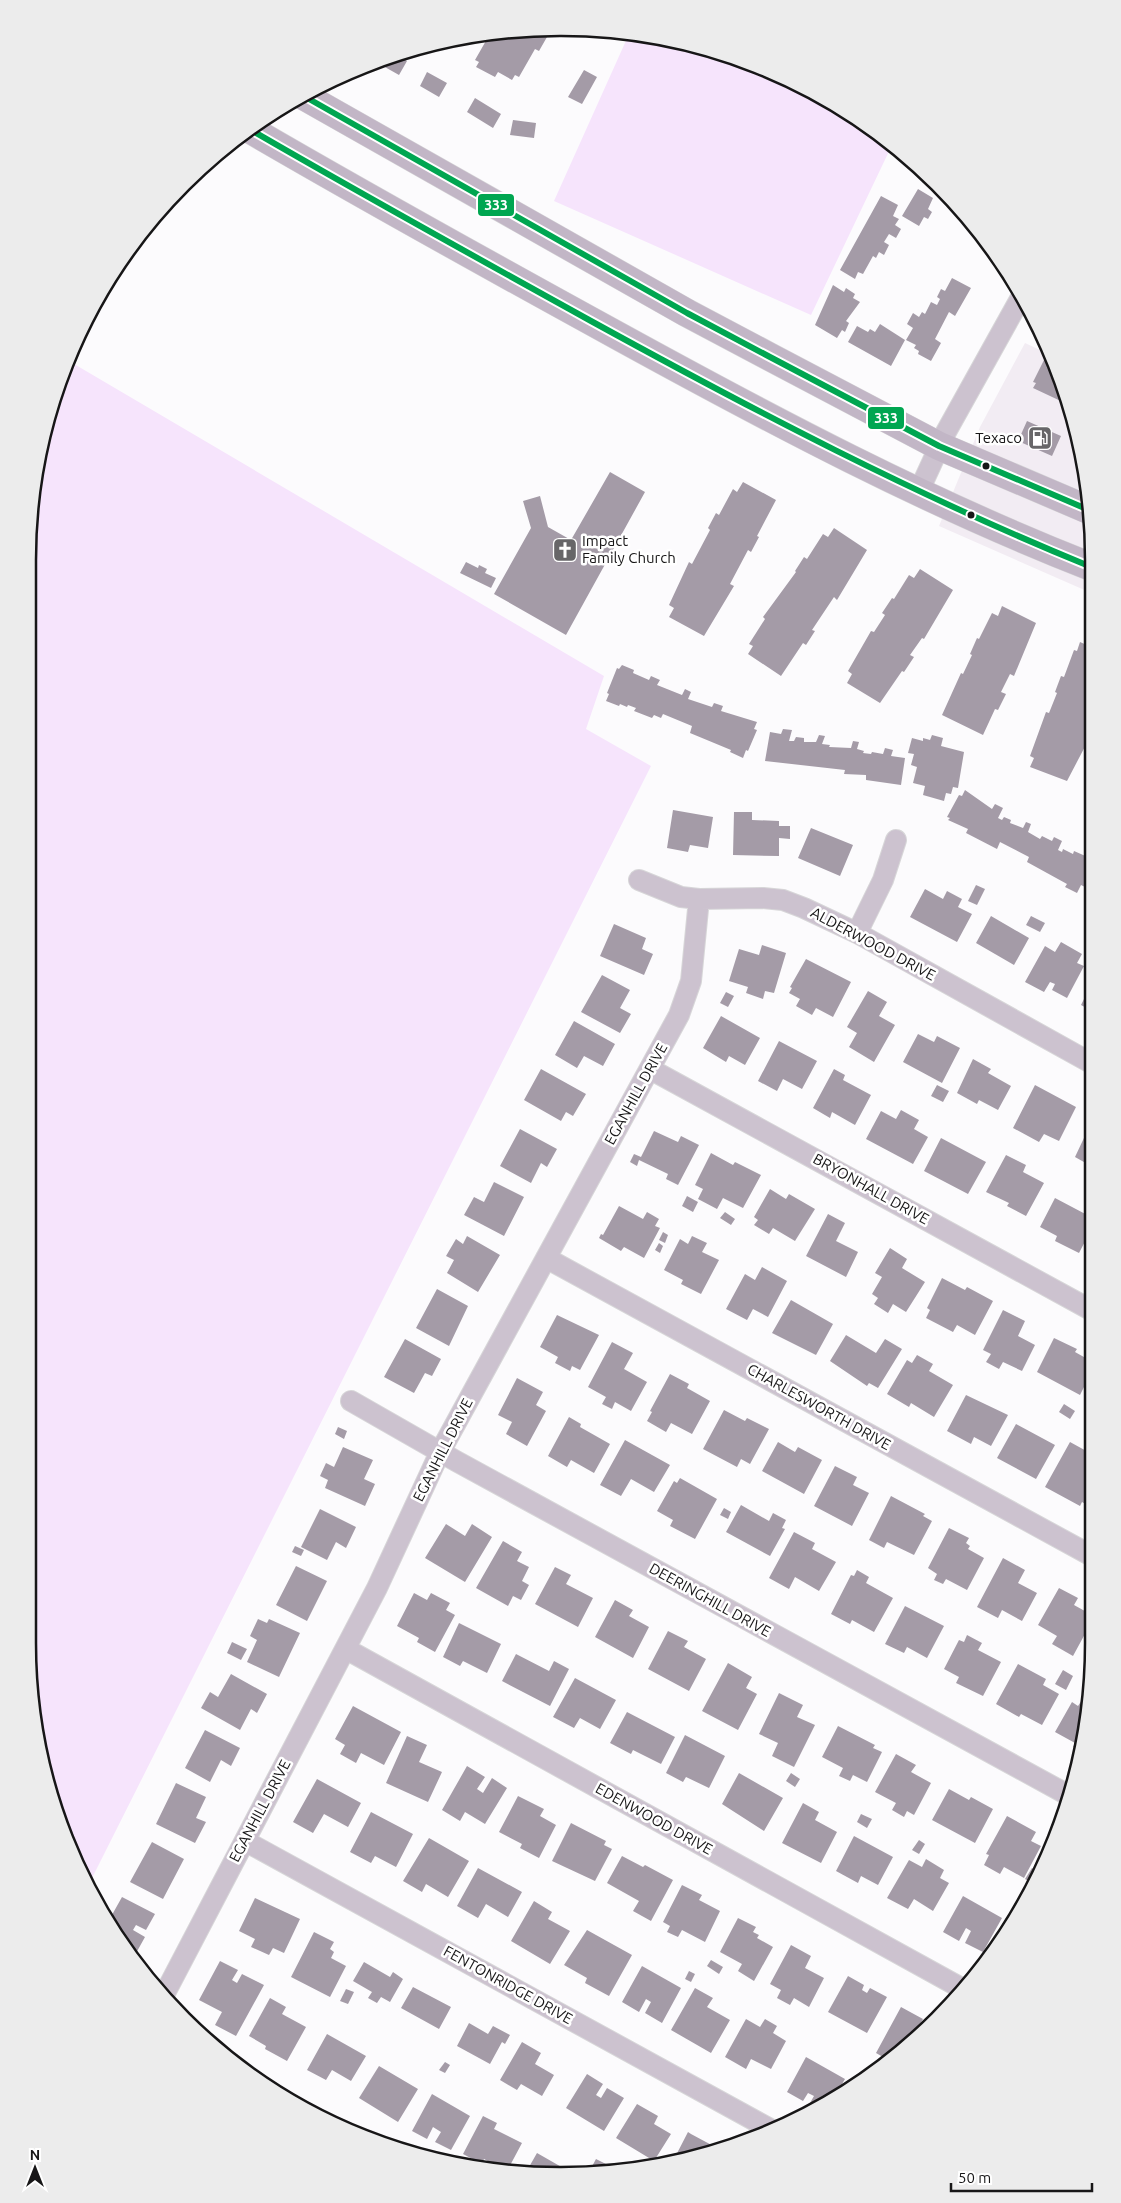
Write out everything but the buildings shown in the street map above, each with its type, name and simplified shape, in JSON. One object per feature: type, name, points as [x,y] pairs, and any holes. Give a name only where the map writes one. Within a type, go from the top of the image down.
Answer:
[{"type":"main road","points":[[310,100],[687,313],[939,446],[1082,507]]},
{"type":"main road","points":[[257,134],[422,228],[779,424],[918,493],[1030,543],[1085,564]]},
{"type":"street","points":[[918,493],[939,446],[1018,303]]},
{"type":"street","points":[[857,933],[883,880],[896,840]]},
{"type":"street","name":"ALDERWOOD DRIVE","points":[[638,880],[662,892],[699,900],[741,897],[784,900],[804,908],[857,933],[1085,1060]]},
{"type":"street","name":"EGANHILL DRIVE","points":[[167,1989],[378,1588],[440,1452],[687,998],[694,962],[699,900]]},
{"type":"street","name":"BRYONHALL DRIVE","points":[[650,1069],[1085,1307]]},
{"type":"street","name":"CHARLESWORTH DRIVE","points":[[546,1258],[1085,1552]]},
{"type":"street","name":"DEERINGHILL DRIVE","points":[[351,1401],[440,1452],[1063,1792]]},
{"type":"street","name":"EDENWOOD DRIVE","points":[[346,1649],[957,1985]]},
{"type":"street","name":"FENTONRIDGE DRIVE","points":[[245,1841],[764,2126]]},
{"type":"shaded area","points":[[626,41],[663,46],[696,54],[761,76],[823,106],[889,152],[811,315],[554,201]]},
{"type":"shaded area","points":[[1025,343],[1041,350],[1057,392],[1075,458],[1084,526],[1085,590],[939,526],[980,427]]},
{"type":"shaded area","points":[[74,364],[604,676],[586,729],[651,766],[92,1878],[64,1811],[46,1745],[37,1677],[36,1642],[37,526],[46,458],[64,392]]},
{"type":"transit line","name":"333","points":[[310,100],[687,313],[770,357],[939,446],[1082,507]]},
{"type":"transit line","name":"333","points":[[257,133],[591,321],[774,419],[961,511],[1085,564]]},
{"type":"place","name":"Texaco","points":[[1040,438]]},
{"type":"place","name":"Impact Family Church","points":[[565,550]]}]
